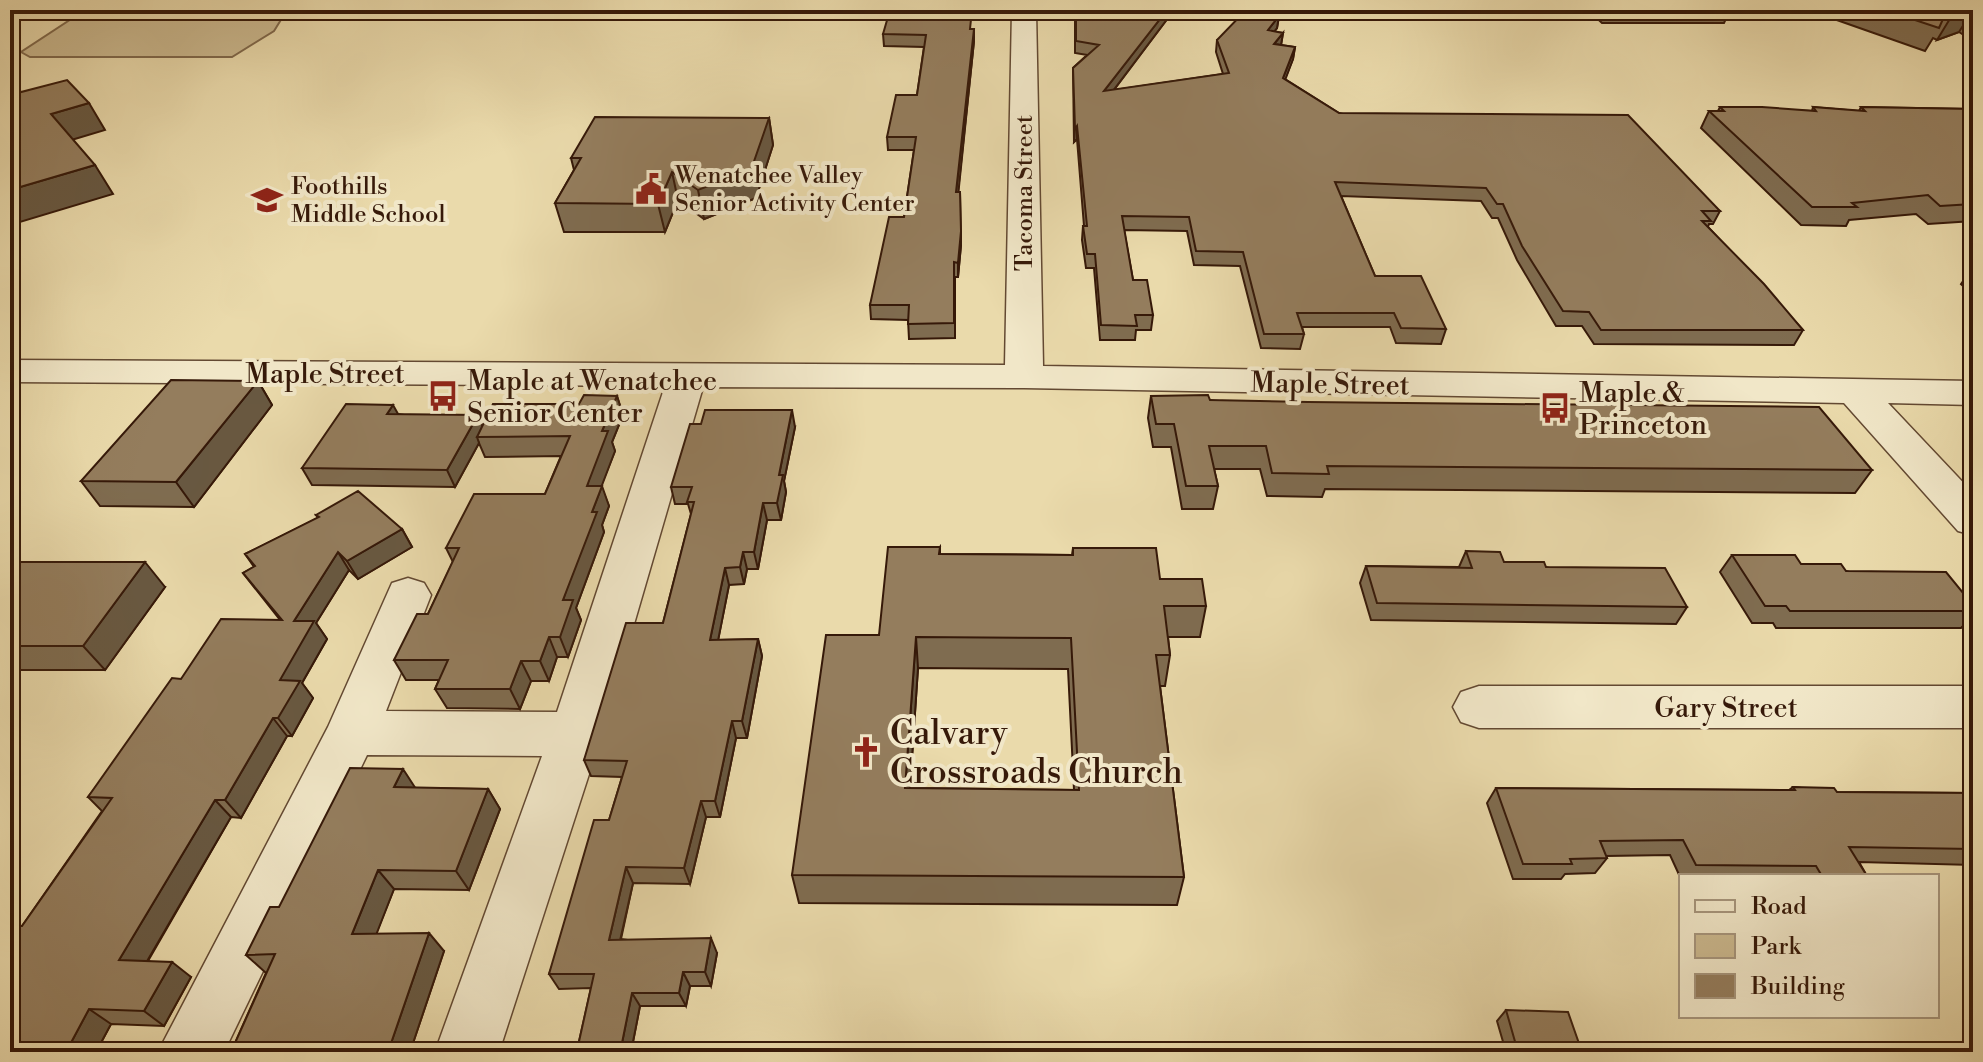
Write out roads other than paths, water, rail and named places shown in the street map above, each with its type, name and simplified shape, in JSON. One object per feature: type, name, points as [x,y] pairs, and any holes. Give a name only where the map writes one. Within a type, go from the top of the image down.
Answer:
[{"type":"street","name":"Tacoma Street","points":[[1024,10],[1024,377]]},
{"type":"street","name":"Maple Street","points":[[10,371],[1024,377],[1973,393]]},
{"type":"street","points":[[467,1052],[576,734],[688,375]]},
{"type":"street","points":[[1856,392],[1973,520]]},
{"type":"street","points":[[190,1052],[352,733],[408,595]]},
{"type":"street","name":"Gary Street","points":[[1479,707],[1973,707]]},
{"type":"street","points":[[352,733],[576,734]]},
{"type":"place","name":"Wenatchee Valley Senior Activity Center","points":[[651,189]]},
{"type":"place","name":"Foothills Middle School","points":[[267,200]]},
{"type":"place","name":"Maple at Wenatchee Senior Center","points":[[443,396]]},
{"type":"place","name":"Maple & Princeton","points":[[1555,408]]},
{"type":"place","name":"Calvary Crossroads Church","points":[[866,752]]}]
